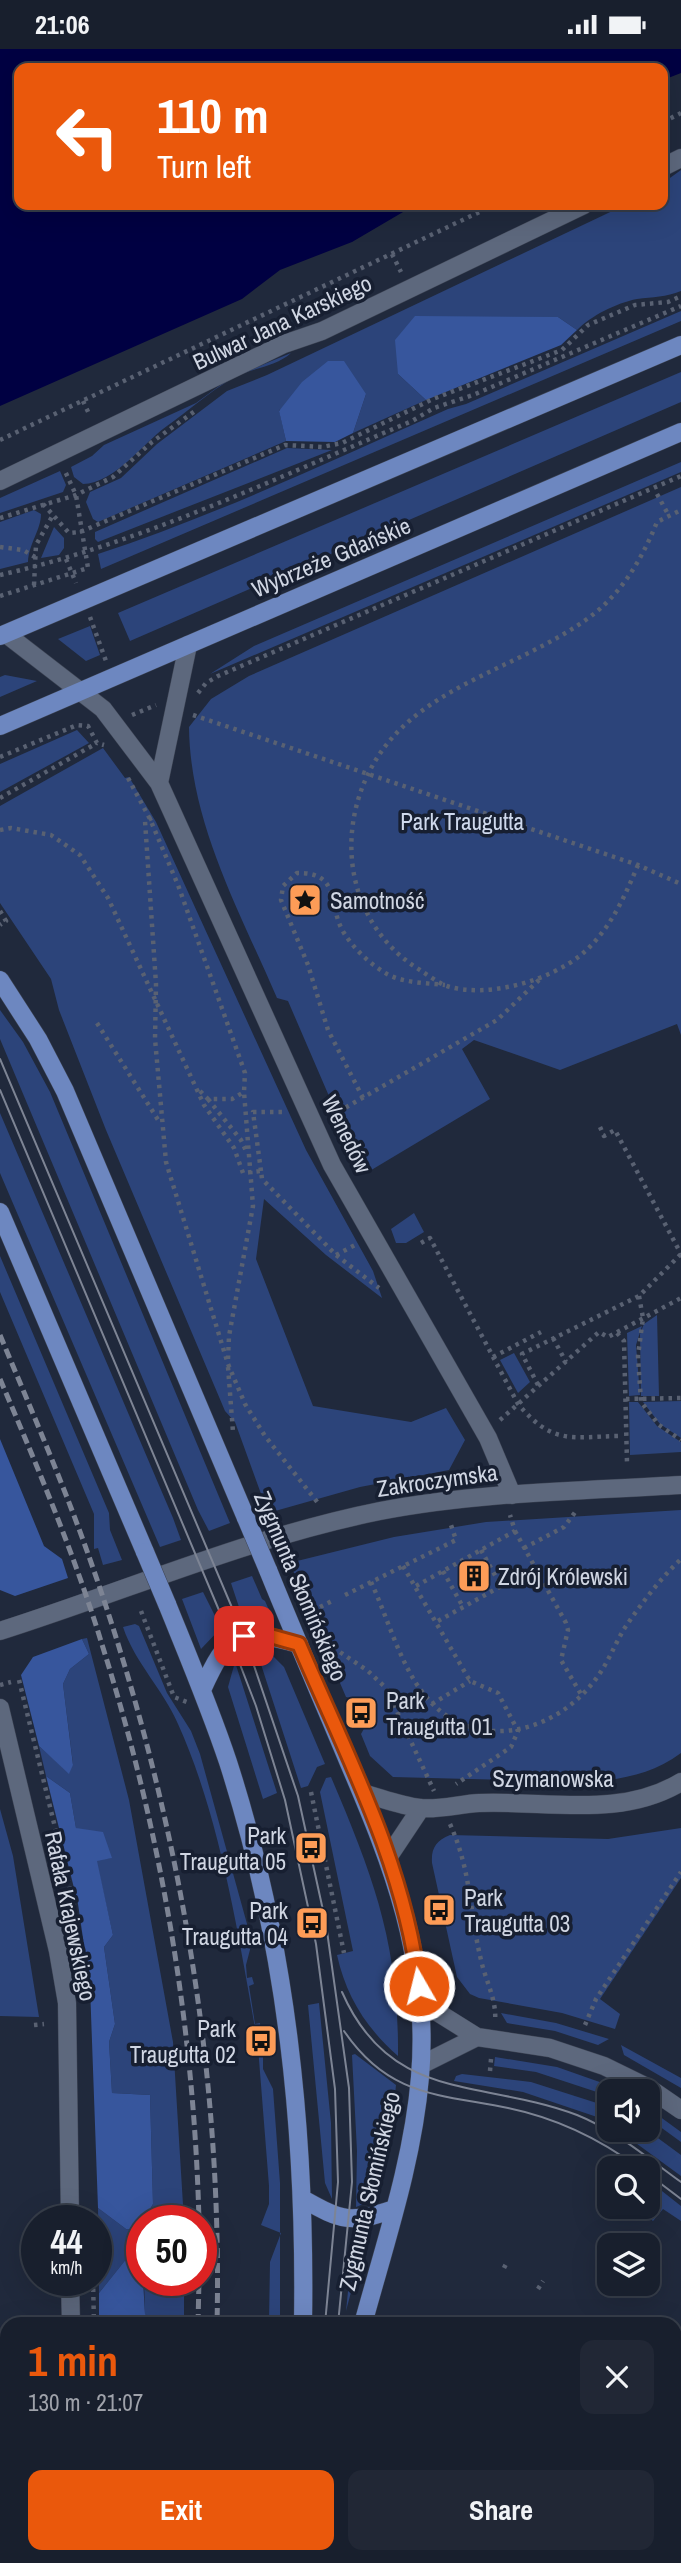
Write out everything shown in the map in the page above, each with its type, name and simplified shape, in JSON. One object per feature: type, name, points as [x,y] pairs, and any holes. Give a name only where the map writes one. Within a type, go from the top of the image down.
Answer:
[{"type":"main road","points":[[3,635],[681,345]]},
{"type":"main road","name":"Wybrzeże Gdańskie","points":[[0,726],[681,432]]},
{"type":"main road","name":"Zygmunta Słomińskiego","points":[[0,980],[38,1039],[65,1091],[389,1856],[408,1923],[421,2002],[421,2065],[414,2130],[365,2317]]},
{"type":"main road","name":"Zygmunta Słomińskiego","points":[[0,1212],[167,1604],[202,1690],[236,1788],[272,1931],[292,2048],[303,2199],[303,2317]]},
{"type":"main road","points":[[202,1690],[220,1653],[232,1641],[263,1634],[299,1644]]},
{"type":"main road","points":[[303,2199],[336,2218],[350,2221],[394,2209]]},
{"type":"street","name":"Bulwar Jana Karskiego","points":[[0,481],[284,344],[322,331],[574,210]]},
{"type":"street","name":"Wenedów","points":[[3,635],[82,690],[119,726],[159,782],[332,1165],[488,1438],[512,1495]]},
{"type":"street","points":[[159,782],[188,645]]},
{"type":"street","name":"Zakroczymska","points":[[0,1631],[206,1561],[378,1512],[512,1495],[681,1485]]},
{"type":"street","name":"Rafała Krajewskiego","points":[[0,1708],[58,1951],[67,2003],[70,2205]]},
{"type":"street","name":"Szymanowska","points":[[362,1793],[421,1808],[480,1803],[619,1803],[668,1790],[681,1782]]},
{"type":"street","points":[[389,1856],[421,1808]]},
{"type":"street","points":[[421,2002],[477,2037],[550,2048],[585,2059],[625,2075],[681,2110]]},
{"type":"street","points":[[421,2065],[477,2037]]},
{"type":"street","points":[[70,2296],[71,2317]]},
{"type":"path","points":[[0,440],[483,210]]},
{"type":"path","points":[[43,504],[69,533],[80,532],[285,445],[322,447],[342,443],[433,399],[562,350],[588,325],[635,305],[668,302],[681,296]]},
{"type":"path","points":[[0,575],[66,559],[155,530],[412,421],[434,408],[473,395],[681,306]]},
{"type":"path","points":[[0,518],[76,495],[124,469],[152,442],[196,410]]},
{"type":"path","points":[[0,596],[88,568],[76,495],[64,469]]},
{"type":"path","points":[[194,698],[206,683],[218,675],[681,476]]},
{"type":"path","points":[[657,494],[669,516]]},
{"type":"path","points":[[447,986],[395,952],[378,934],[362,905],[355,877],[352,839],[358,802],[367,773],[391,735],[426,706],[589,618],[630,576],[644,554],[657,522],[681,510]]},
{"type":"path","points":[[34,585],[36,545],[53,515]]},
{"type":"path","points":[[0,547],[23,549],[36,558]]},
{"type":"path","points":[[66,559],[75,581]]},
{"type":"path","points":[[92,623],[103,655]]},
{"type":"path","points":[[129,718],[162,699]]},
{"type":"path","points":[[188,714],[638,865],[681,884]]},
{"type":"path","points":[[0,757],[76,725],[88,726],[97,743]]},
{"type":"path","points":[[0,799],[97,743],[105,742],[112,755]]},
{"type":"path","points":[[126,775],[150,819],[178,885],[244,1069],[249,1161]]},
{"type":"path","points":[[145,821],[160,1123],[166,1162],[228,1364],[246,1404],[265,1436],[318,1503]]},
{"type":"path","points":[[0,830],[32,830],[51,835],[80,855],[107,898],[207,1111],[234,1148],[243,1173],[261,1171]]},
{"type":"path","points":[[327,1118],[497,1020],[540,979],[582,953],[603,932],[622,902],[638,865]]},
{"type":"path","points":[[363,1098],[328,1030],[308,965],[281,900],[283,886],[297,873],[317,875],[328,885],[344,932],[373,964],[388,974],[405,980],[447,986],[509,986],[540,979]]},
{"type":"path","points":[[0,911],[6,921],[0,925]]},
{"type":"path","points":[[97,1023],[160,1123]]},
{"type":"path","points":[[199,1090],[241,1140],[252,1173],[253,1206],[229,1336],[228,1364],[233,1434]]},
{"type":"path","points":[[208,1099],[232,1099],[244,1092]]},
{"type":"path","points":[[291,1111],[253,1112],[262,1179],[336,1255],[386,1293]]},
{"type":"path","points":[[538,1385],[522,1354],[585,1320],[593,1321],[639,1296],[681,1254],[615,1130],[604,1136],[600,1127]]},
{"type":"path","points":[[422,1243],[430,1238],[518,1404],[536,1426],[550,1434],[619,1436]]},
{"type":"path","points":[[336,1255],[360,1243]]},
{"type":"path","points":[[639,1296],[643,1318],[638,1356],[640,1398],[659,1425],[681,1440]]},
{"type":"path","points":[[593,1321],[599,1332],[608,1338],[681,1298]]},
{"type":"path","points":[[493,1357],[541,1332]]},
{"type":"path","points":[[500,1420],[599,1332]]},
{"type":"path","points":[[617,1332],[624,1341],[627,1463]]},
{"type":"path","points":[[553,1338],[566,1362]]},
{"type":"path","points":[[625,1399],[681,1398]]},
{"type":"path","points":[[524,1548],[564,1527],[576,1511]]},
{"type":"path","points":[[510,1515],[534,1568],[566,1623],[568,1630],[561,1660],[582,1696]]},
{"type":"path","points":[[345,1595],[456,1540],[450,1522]]},
{"type":"path","points":[[416,1586],[515,1531]]},
{"type":"path","points":[[481,1550],[501,1586]]},
{"type":"path","points":[[371,1582],[409,1668],[421,1691],[432,1704],[457,1724],[472,1730],[518,1731],[539,1725],[582,1696],[602,1671],[623,1631],[648,1596],[681,1559]]},
{"type":"path","points":[[403,1566],[438,1621],[470,1681],[498,1693],[518,1731],[512,1747],[456,1785]]},
{"type":"path","points":[[438,1621],[534,1568]]},
{"type":"path","points":[[443,1571],[463,1607]]},
{"type":"path","points":[[320,1607],[334,1600]]},
{"type":"path","points":[[141,1611],[174,1697],[187,1702]]},
{"type":"path","points":[[316,1635],[326,1645],[368,1671],[386,1688],[433,1788]]},
{"type":"path","points":[[432,1704],[470,1681]]},
{"type":"path","points":[[0,1685],[11,1682]]},
{"type":"path","points":[[311,1792],[344,1953]]},
{"type":"path","points":[[449,1824],[466,1862],[481,1960],[496,2007],[495,2022]]},
{"type":"path","points":[[585,2025],[596,1999],[681,1872]]},
{"type":"path","points":[[34,2025],[44,2024]]},
{"type":"path","points":[[504,2268],[507,2262]]},
{"type":"path","points":[[538,2289],[543,2280]]},
{"type":"path","points":[[93,2296],[94,2317]]},
{"type":"green space","points":[[681,170],[681,291],[637,299],[612,307],[577,330],[558,317],[398,374],[426,400],[353,433],[366,394],[279,410],[286,441],[98,522],[93,519],[86,502],[90,492],[121,478],[157,444],[227,391],[267,375],[614,210],[668,210],[668,179]]},
{"type":"green space","points":[[681,311],[681,321],[101,569],[98,554],[231,504]]},
{"type":"green space","points":[[291,353],[285,358],[224,383],[106,477],[83,484],[74,477],[71,467],[92,456],[104,445],[196,403],[230,378]]},
{"type":"green space","points":[[681,372],[681,402],[130,641],[118,613]]},
{"type":"green space","points":[[287,448],[332,450],[98,542],[95,539],[95,532]]},
{"type":"green space","points":[[681,462],[681,472],[210,674],[254,646]]},
{"type":"green space","points":[[60,471],[66,485],[63,492],[0,513],[0,498]]},
{"type":"green space","name":"Park Traugutta","points":[[681,487],[681,1035],[677,1024],[560,1070],[474,1040],[462,1049],[490,1099],[368,1172],[346,1119],[338,1117],[288,1001],[277,998],[233,900],[198,798],[189,727],[211,699],[249,676]]},
{"type":"green space","points":[[34,510],[41,514],[28,562],[0,569],[0,522]]},
{"type":"green space","points":[[54,527],[64,538],[64,548],[59,555],[41,558]]},
{"type":"green space","points":[[90,626],[100,655],[86,661],[58,639]]},
{"type":"green space","points":[[5,675],[37,681],[0,697],[0,677]]},
{"type":"green space","points":[[77,730],[89,743],[0,792],[0,764]]},
{"type":"green space","points":[[103,748],[125,778],[129,777],[156,822],[306,1150],[373,1271],[382,1298],[326,1255],[264,1199],[256,1259],[313,1406],[411,1422],[446,1408],[465,1440],[449,1470],[360,1487],[268,1513],[235,1422],[225,1411],[106,1130],[59,1010],[51,979],[0,903],[0,806]]},
{"type":"green space","points":[[0,1010],[23,1042],[50,1092],[230,1523],[209,1531],[198,1510],[0,1039]]},
{"type":"green space","points":[[0,1113],[181,1540],[160,1547],[0,1173]]},
{"type":"green space","points":[[414,1213],[424,1232],[406,1243],[396,1243],[391,1229]]},
{"type":"green space","points":[[0,1256],[109,1513],[110,1530],[122,1560],[103,1565],[98,1548],[94,1549],[94,1514],[0,1292]]},
{"type":"green space","points":[[657,1315],[659,1396],[641,1396],[640,1334],[644,1324]]},
{"type":"green space","points":[[642,1326],[636,1345],[640,1395],[629,1396],[627,1333]]},
{"type":"green space","points":[[514,1353],[530,1382],[518,1393],[500,1360]]},
{"type":"green space","points":[[681,1401],[681,1438],[660,1424],[643,1402]]},
{"type":"green space","points":[[629,1402],[638,1402],[657,1426],[681,1442],[681,1452],[630,1455]]},
{"type":"green space","points":[[681,1510],[681,1753],[658,1767],[635,1775],[583,1782],[393,1777],[370,1756],[361,1734],[366,1725],[355,1699],[346,1697],[314,1622],[317,1618],[289,1563],[394,1537],[486,1522]]},
{"type":"green space","points":[[252,1576],[273,1619],[243,1619],[231,1583]]},
{"type":"green space","points":[[203,1592],[221,1628],[201,1649],[182,1599]]},
{"type":"green space","points":[[135,1624],[139,1626],[167,1693],[191,1731],[200,1754],[252,1942],[246,1965],[247,1978],[252,1977],[254,1984],[249,1986],[255,2024],[260,2023],[261,2033],[256,2033],[226,1876],[205,1797],[172,1711],[128,1640],[123,1627]]},
{"type":"green space","points":[[87,1638],[129,1800],[173,2042],[183,2205],[152,2205],[150,2095],[112,2093],[109,2042],[115,2024],[104,1947],[113,1935],[96,1860],[111,1858],[76,1828],[70,1793],[46,1776],[39,1746],[69,1773],[73,1764],[63,1684],[70,1669],[89,1654],[82,1639]]},
{"type":"green space","points":[[257,1652],[273,1656],[284,1667],[325,1764],[317,1767],[308,1786],[301,1788]]},
{"type":"green space","points":[[235,1662],[277,1793],[263,1799],[228,1687]]},
{"type":"green space","points":[[331,1777],[360,1847],[389,1945],[397,2016],[398,2056],[376,2034],[359,2010],[346,1984],[337,1955],[353,1951],[320,1792],[326,1778]]},
{"type":"green space","points":[[0,1809],[13,1856],[39,2017],[0,2016]]},
{"type":"green space","points":[[681,1828],[681,1878],[600,1999],[620,2014],[615,2029],[562,2013],[479,1998],[470,1994],[457,1977],[432,1863],[432,1853],[441,1840],[450,1835],[608,1839]]},
{"type":"green space","points":[[319,2003],[331,2123],[332,2199],[325,2183],[308,2005]]},
{"type":"green space","points":[[501,2013],[556,2023],[609,2039],[598,2045],[555,2031],[507,2023]]},
{"type":"green space","points":[[621,2045],[681,2078],[681,2088],[624,2055]]},
{"type":"green space","points":[[263,2046],[263,2069],[273,2089],[280,2183],[280,2233],[261,2225],[269,2204],[258,2047]]},
{"type":"green space","points":[[355,2054],[396,2085],[390,2134],[381,2173],[375,2189],[366,2201],[356,2207],[357,2151],[352,2055]]},
{"type":"green space","points":[[495,2057],[557,2067],[597,2081],[597,2092],[536,2072],[494,2066]]},
{"type":"green space","points":[[462,2074],[531,2082],[597,2103],[597,2117],[523,2092],[454,2081],[456,2076]]},
{"type":"green space","points":[[660,2117],[681,2132],[681,2142],[660,2127]]},
{"type":"green space","points":[[660,2140],[681,2155],[681,2176],[660,2161],[660,2156],[654,2156],[634,2142],[660,2142]]},
{"type":"green space","points":[[660,2189],[681,2206],[681,2221],[663,2209],[660,2213]]},
{"type":"green space","points":[[112,2218],[126,2229],[126,2259],[112,2277]]},
{"type":"green space","points":[[280,2236],[280,2317],[269,2317],[270,2262]]},
{"type":"green space","points":[[353,2242],[364,2243],[346,2311]]},
{"type":"green space","points":[[144,2296],[184,2296],[184,2317],[149,2317],[145,2314]]},
{"type":"shaded area","points":[[0,49],[681,49],[681,73],[668,78],[668,63],[14,63],[14,210],[406,210],[352,242],[280,270],[242,299],[0,406]]},
{"type":"shaded area","points":[[415,316],[558,317],[577,330],[561,345],[426,400],[398,374],[395,340]]},
{"type":"shaded area","points":[[328,361],[344,361],[366,394],[353,433],[335,442],[286,441],[279,411],[302,382]]},
{"type":"shaded area","points":[[0,1439],[44,1546],[62,1559],[68,1578],[15,1596],[0,1590]]},
{"type":"shaded area","points":[[82,1639],[89,1654],[70,1669],[63,1684],[73,1765],[69,1774],[39,1746],[21,1675],[33,1657]]},
{"type":"shaded area","points":[[46,1776],[70,1793],[76,1828],[103,1832],[112,1858],[97,1861],[113,1935],[104,1947],[115,2024],[109,2042],[112,2093],[150,2095],[153,2204],[126,2205],[126,2229],[112,2218],[112,2205],[98,2205],[90,1986],[78,1904]]},
{"type":"shaded area","points":[[126,2259],[126,2296],[144,2296],[145,2314],[149,2317],[99,2317],[99,2296],[112,2296],[112,2277]]},
{"type":"tram line","points":[[0,1059],[244,1636],[298,1796],[326,1924],[349,2088],[352,2182],[339,2317]]},
{"type":"tram line","points":[[0,1090],[221,1615],[256,1706],[285,1800],[316,1944],[335,2089],[338,2182],[326,2317]]},
{"type":"tram line","points":[[342,1992],[362,2028],[386,2053],[413,2071],[443,2082],[542,2104],[577,2115],[618,2137],[681,2182]]},
{"type":"tram line","points":[[344,2031],[361,2053],[397,2081],[438,2095],[526,2112],[593,2139],[621,2156]]},
{"type":"tram line","points":[[660,2183],[681,2199]]},
{"type":"railway","points":[[0,1335],[87,1551],[118,1644],[168,1835],[187,1931],[202,2029],[212,2127],[217,2226],[217,2317]]},
{"type":"railway","points":[[0,1379],[81,1582],[125,1721],[143,1791],[158,1861],[182,2004],[196,2148],[198,2205]]},
{"type":"railway","points":[[198,2317],[199,2296]]},
{"type":"place","name":"Samotność","points":[[305,900]]},
{"type":"place","name":"Zdrój Królewski","points":[[474,1576]]},
{"type":"place","name":"Park Traugutta 01","points":[[361,1713]]},
{"type":"place","name":"Park Traugutta 05","points":[[311,1848]]},
{"type":"place","name":"Park Traugutta 03","points":[[439,1910]]},
{"type":"place","name":"Park Traugutta 04","points":[[312,1923]]},
{"type":"place","name":"Park Traugutta 02","points":[[261,2041]]},
{"type":"route","points":[[244,1636],[263,1634],[299,1644],[389,1856],[406,1912],[419,1986]]}]
